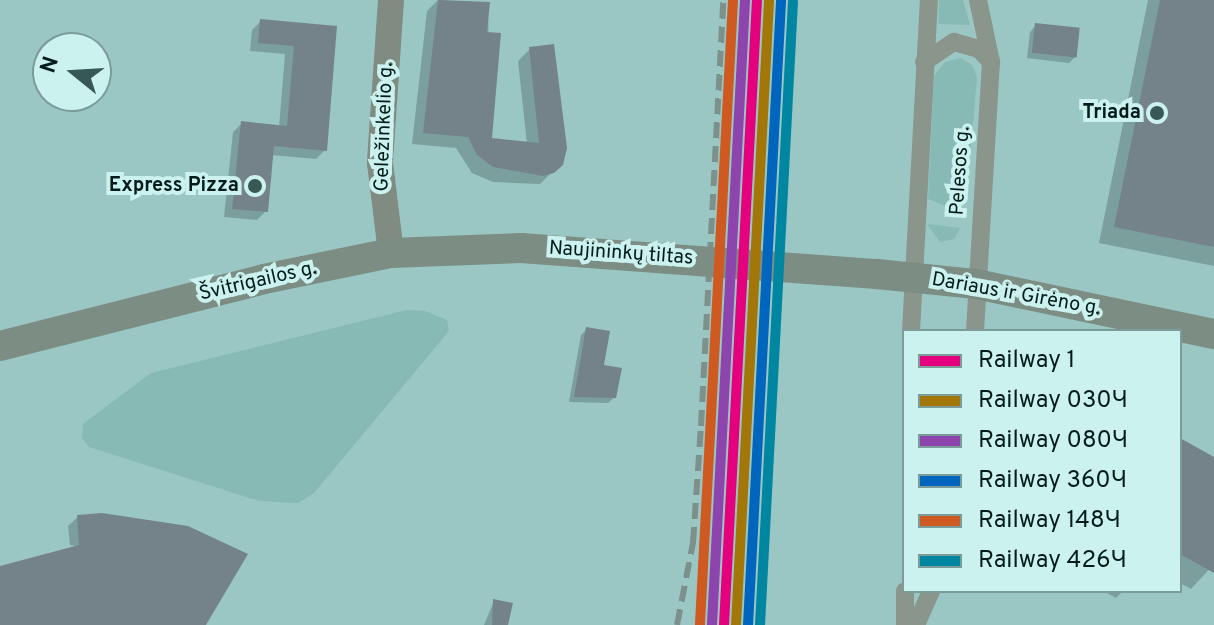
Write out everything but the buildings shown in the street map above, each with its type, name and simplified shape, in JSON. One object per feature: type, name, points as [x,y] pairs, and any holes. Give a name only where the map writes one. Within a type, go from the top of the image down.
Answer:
[{"type":"main road","name":"Geležinkelio g.","points":[[391,0],[380,163],[391,253]]},
{"type":"main road","name":"Švitrigailos g.","points":[[0,346],[264,279],[391,253],[521,248]]},
{"type":"main road","name":"Naujininkų tiltas","points":[[521,248],[912,277]]},
{"type":"main road","name":"Dariaus ir Girėno g.","points":[[912,277],[976,284],[1214,334]]},
{"type":"street","points":[[911,329],[929,0]]},
{"type":"street","name":"Pelesos g.","points":[[975,329],[991,62],[978,0]]},
{"type":"street","points":[[924,62],[954,42],[979,49],[991,62]]},
{"type":"street","points":[[905,593],[905,625]]},
{"type":"street","points":[[916,625],[930,593]]},
{"type":"shaded area","points":[[939,0],[963,0],[970,25],[938,24]]},
{"type":"shaded area","points":[[960,58],[972,65],[977,77],[966,204],[946,206],[928,199],[934,76],[945,62]]},
{"type":"shaded area","points":[[927,224],[960,228],[954,239],[940,242]]},
{"type":"shaded area","points":[[407,310],[425,311],[447,320],[449,331],[314,493],[298,503],[259,501],[89,447],[82,438],[83,424],[151,373]]},
{"type":"railway","points":[[677,625],[693,543],[723,0]]},
{"type":"rail line","name":"148Ч","points":[[700,624],[733,0]]},
{"type":"rail line","name":"080Ч","points":[[712,624],[745,0]]},
{"type":"rail line","name":"1","points":[[724,625],[757,0]]},
{"type":"rail line","name":"030Ч","points":[[736,625],[769,1]]},
{"type":"rail line","name":"360Ч","points":[[748,625],[781,1]]},
{"type":"rail line","name":"426Ч","points":[[760,625],[793,2]]},
{"type":"place","name":"Triada","points":[[1157,113]]},
{"type":"place","name":"Express Pizza","points":[[255,186]]}]
